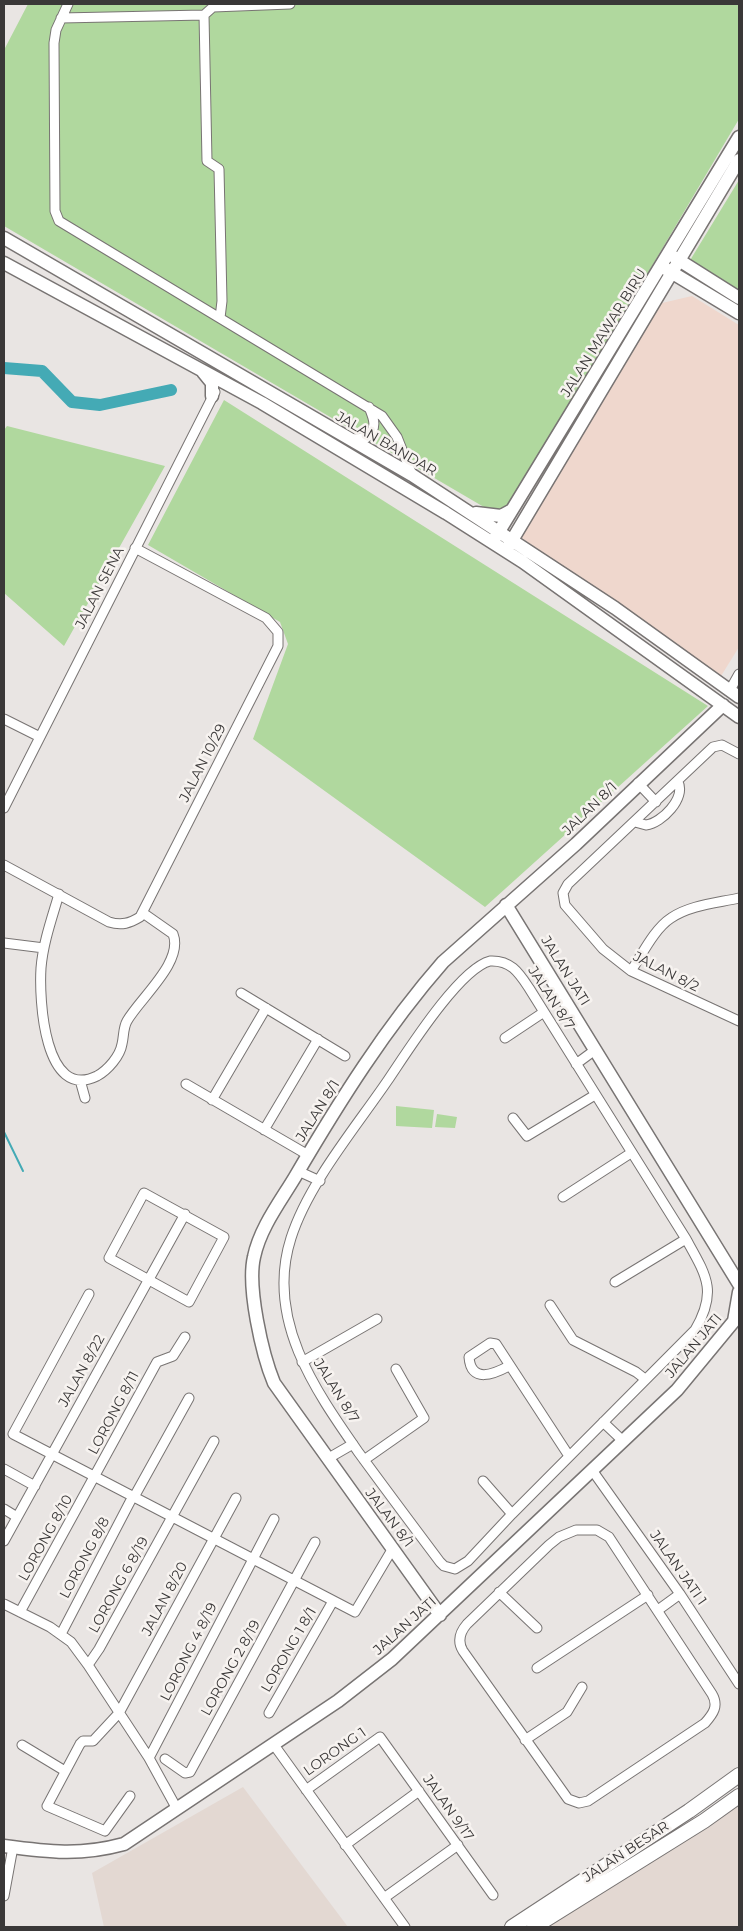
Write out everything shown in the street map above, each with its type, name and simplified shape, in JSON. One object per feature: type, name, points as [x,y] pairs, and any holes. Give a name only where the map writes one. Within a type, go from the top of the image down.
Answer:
[{"type":"main road","name":"JALAN BESAR","points":[[512,1927],[689,1811],[739,1775]]},
{"type":"main road","name":"JALAN BESAR","points":[[534,1927],[704,1821],[739,1796]]},
{"type":"main road","points":[[548,1927],[573,1904]]},
{"type":"main road","points":[[520,1927],[541,1908]]},
{"type":"street","points":[[68,4],[55,32],[54,50],[57,218],[62,224],[369,407],[391,425],[407,458],[412,475]]},
{"type":"street","points":[[220,318],[222,301],[219,169],[207,161],[204,15],[213,5],[290,4]]},
{"type":"street","points":[[61,18],[204,15]]},
{"type":"street","name":"JALAN MAWAR BIRU","points":[[509,546],[673,273],[675,258],[739,137]]},
{"type":"street","name":"JALAN MAWAR BIRU","points":[[492,543],[662,266],[675,258],[739,160]]},
{"type":"street","name":"JALAN BANDAR","points":[[4,238],[412,475],[471,512],[499,531],[509,546],[739,717]]},
{"type":"street","points":[[675,258],[739,298]]},
{"type":"street","name":"JALAN BANDAR","points":[[4,263],[271,408],[492,543],[509,546],[615,608],[734,694]]},
{"type":"street","points":[[662,266],[739,313]]},
{"type":"street","points":[[204,354],[221,372],[220,380]]},
{"type":"street","points":[[197,367],[212,383],[212,396]]},
{"type":"street","points":[[220,380],[230,375],[252,382]]},
{"type":"street","name":"JALAN SENA","points":[[4,808],[220,380]]},
{"type":"street","points":[[346,438],[362,439],[373,431],[374,421],[369,407]]},
{"type":"street","points":[[471,512],[501,516],[512,510]]},
{"type":"street","name":"JALAN 10/29","points":[[135,548],[266,618],[275,627],[280,637],[278,646],[143,913]]},
{"type":"street","points":[[734,694],[739,674]]},
{"type":"street","name":"JALAN 8/1","points":[[440,1615],[394,1548],[326,1459],[274,1383],[263,1352],[253,1283],[253,1258],[261,1233],[298,1171],[367,1062],[424,983],[443,962],[576,844],[638,783],[724,705]]},
{"type":"street","points":[[4,719],[40,736]]},
{"type":"street","name":"JALAN 8/2","points":[[739,754],[722,745],[713,747],[568,884],[563,897],[565,905],[591,936],[631,971],[739,1022]]},
{"type":"street","points":[[635,822],[648,825],[658,820],[678,799],[680,790],[678,782]]},
{"type":"street","points":[[638,783],[656,802]]},
{"type":"street","points":[[4,865],[118,925],[130,922],[143,913],[173,934],[174,953],[164,972],[126,1022],[121,1048],[112,1063],[98,1076],[80,1080],[65,1074],[48,1045],[44,1018],[41,975],[44,948],[59,894]]},
{"type":"street","points":[[631,971],[660,929],[670,918],[696,908],[739,898]]},
{"type":"street","name":"JALAN JATI","points":[[506,905],[739,1284]]},
{"type":"street","points":[[4,943],[44,948]]},
{"type":"street","name":"JALAN 8/7","points":[[490,960],[501,961],[516,969],[544,1012],[686,1239],[707,1277],[706,1310],[695,1330],[464,1564],[455,1569],[449,1568],[440,1562],[364,1460],[320,1396],[302,1362],[292,1333],[286,1300],[286,1262],[296,1224],[320,1181],[436,1011],[466,978],[482,964],[490,960]]},
{"type":"street","points":[[241,993],[344,1056]]},
{"type":"street","points":[[212,1100],[266,1008]]},
{"type":"street","points":[[505,1038],[544,1012]]},
{"type":"street","points":[[264,1130],[318,1039]]},
{"type":"street","points":[[576,1064],[596,1050]]},
{"type":"street","points":[[80,1080],[85,1098]]},
{"type":"street","points":[[186,1084],[308,1156]]},
{"type":"street","points":[[513,1118],[527,1136],[595,1095]]},
{"type":"street","points":[[563,1196],[631,1153]]},
{"type":"street","points":[[298,1171],[320,1181]]},
{"type":"street","points":[[144,1193],[185,1214],[224,1237],[189,1302],[110,1259],[109,1254],[144,1193]]},
{"type":"street","name":"JALAN 8/22","points":[[4,1541],[185,1214]]},
{"type":"street","points":[[615,1282],[686,1239]]},
{"type":"street","name":"JALAN JATI","points":[[8,1846],[71,1854],[96,1852],[124,1844],[274,1745],[362,1684],[440,1615],[677,1390],[733,1323],[736,1316],[739,1292]]},
{"type":"street","points":[[89,1294],[13,1434],[355,1612],[394,1548]]},
{"type":"street","points":[[550,1305],[573,1340],[646,1379]]},
{"type":"street","points":[[302,1362],[377,1319]]},
{"type":"street","name":"LORONG 8/11","points":[[96,1477],[157,1362],[173,1356],[185,1337]]},
{"type":"street","points":[[509,1366],[494,1374],[484,1376],[476,1371],[468,1357],[494,1343],[569,1456]]},
{"type":"street","points":[[364,1460],[424,1418],[396,1369]]},
{"type":"street","points":[[134,1497],[188,1398]]},
{"type":"street","points":[[603,1422],[623,1441]]},
{"type":"street","name":"LORONG 6 8/19","points":[[88,1665],[214,1441]]},
{"type":"street","points":[[326,1459],[353,1444]]},
{"type":"street","points":[[4,1468],[34,1486]]},
{"type":"street","name":"JALAN JATI 1","points":[[592,1470],[680,1594],[739,1684]]},
{"type":"street","name":"LORONG 8/10","points":[[20,1612],[96,1477]]},
{"type":"street","points":[[483,1481],[512,1514]]},
{"type":"street","name":"LORONG 8/8","points":[[61,1634],[134,1497]]},
{"type":"street","name":"JALAN 8/20","points":[[65,1771],[81,1742],[94,1741],[119,1713],[236,1498]]},
{"type":"street","points":[[4,1509],[17,1517]]},
{"type":"street","name":"LORONG 4 8/19","points":[[150,1758],[252,1558],[274,1519]]},
{"type":"street","points":[[576,1530],[591,1530],[609,1537],[648,1595],[714,1697],[715,1710],[705,1723],[588,1800],[579,1803],[568,1799],[460,1646],[462,1630],[499,1592],[559,1538],[576,1530]]},
{"type":"street","name":"LORONG 2 8/19","points":[[165,1760],[187,1773],[191,1769],[315,1542]]},
{"type":"street","points":[[499,1592],[537,1628]]},
{"type":"street","points":[[658,1610],[680,1594]]},
{"type":"street","points":[[538,1668],[648,1595]]},
{"type":"street","name":"LORONG 1 8/1","points":[[269,1713],[333,1600]]},
{"type":"street","points":[[4,1604],[61,1634],[88,1665],[150,1758],[177,1809]]},
{"type":"street","points":[[526,1740],[567,1712],[582,1687]]},
{"type":"street","name":"LORONG 1","points":[[306,1790],[380,1737]]},
{"type":"street","name":"JALAN 9/17","points":[[380,1737],[493,1895]]},
{"type":"street","points":[[22,1745],[65,1771],[48,1806],[101,1831],[108,1829],[130,1796]]},
{"type":"street","points":[[274,1745],[405,1927]]},
{"type":"street","points":[[346,1845],[419,1791]]},
{"type":"street","points":[[384,1898],[458,1845]]},
{"type":"street","points":[[4,1896],[8,1846]]},
{"type":"shaded area","points":[[692,296],[739,325],[739,647],[721,676],[523,539],[521,535],[521,528],[662,303]]},
{"type":"shaded area","points":[[243,1787],[348,1927],[104,1927],[92,1873]]},
{"type":"shaded area","points":[[739,1802],[739,1927],[544,1927]]},
{"type":"green space","points":[[28,4],[739,4],[739,119],[508,509],[489,510],[4,226],[4,50]]},
{"type":"green space","points":[[739,180],[739,292],[689,262]]},
{"type":"green space","points":[[224,400],[708,706],[485,907],[253,739],[288,644],[280,622],[148,545]]},
{"type":"green space","points":[[7,426],[165,466],[64,646],[4,593],[4,430]]},
{"type":"green space","points":[[396,1106],[434,1110],[432,1128],[396,1126]]},
{"type":"green space","points":[[437,1114],[457,1117],[455,1128],[435,1127]]},
{"type":"waterway","points":[[4,368],[42,371],[72,402],[100,405],[171,390]]},
{"type":"waterway","points":[[4,1132],[23,1171]]}]
